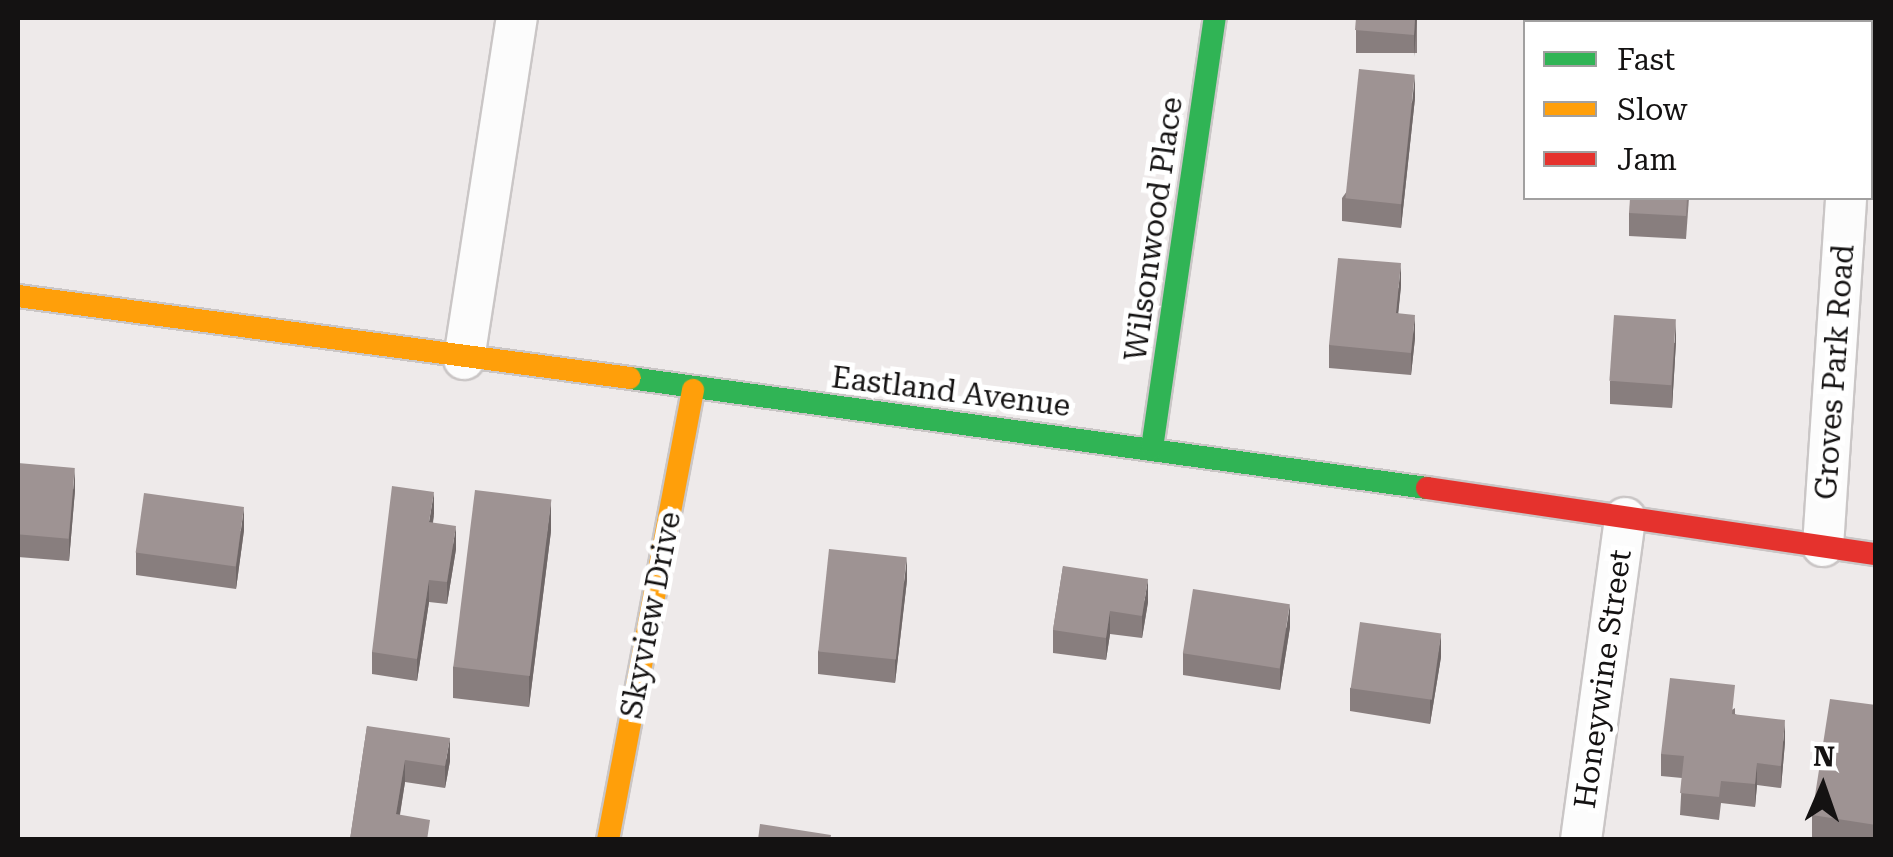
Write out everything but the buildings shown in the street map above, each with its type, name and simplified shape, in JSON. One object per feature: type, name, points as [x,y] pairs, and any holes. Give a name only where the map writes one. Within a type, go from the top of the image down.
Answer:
[{"type":"street","points":[[464,359],[517,18]]},
{"type":"street","name":"Wilsonwood Place","points":[[1152,448],[1215,18]]},
{"type":"street","name":"Groves Park Road","points":[[1823,546],[1846,200]]},
{"type":"street","name":"Eastland Avenue","points":[[18,296],[693,390],[1152,448],[1876,554]]},
{"type":"street","name":"Skyview Drive","points":[[608,840],[693,390]]},
{"type":"street","name":"Honeywine Street","points":[[1581,840],[1625,518]]},
{"type":"traffic: fast","points":[[1152,448],[1215,18]]},
{"type":"traffic: fast","points":[[630,378],[1427,488]]},
{"type":"traffic: slow","points":[[18,296],[630,378]]},
{"type":"traffic: slow","points":[[608,840],[693,390]]},
{"type":"traffic: jam","points":[[1427,488],[1876,554]]}]
